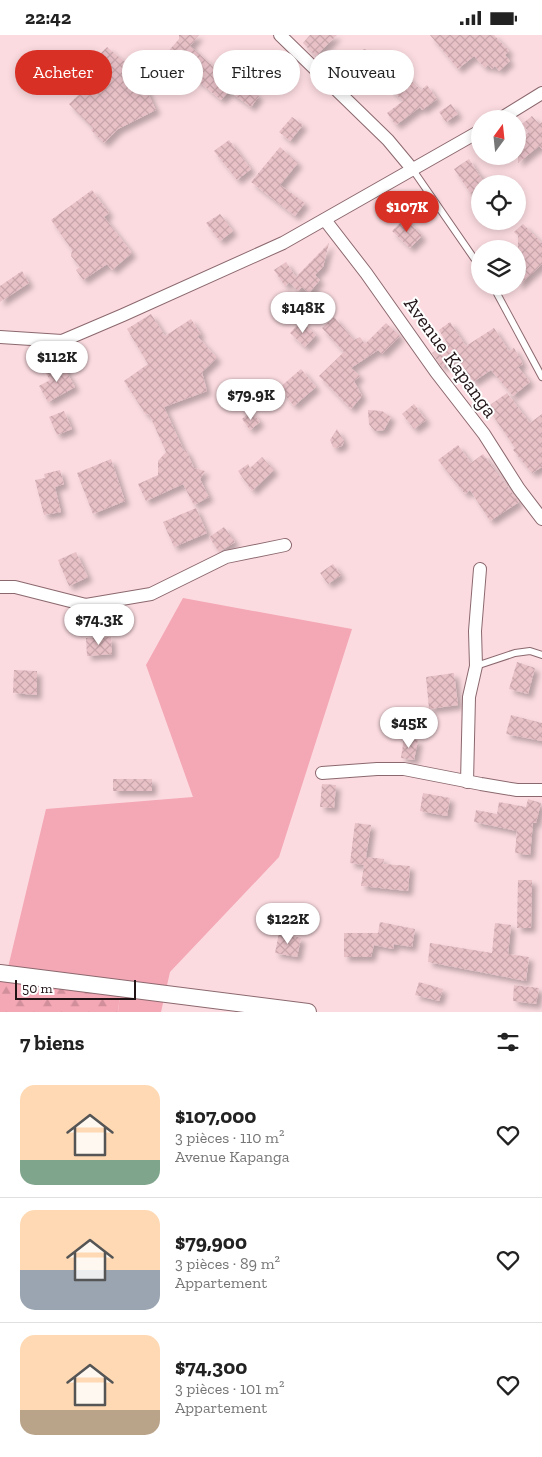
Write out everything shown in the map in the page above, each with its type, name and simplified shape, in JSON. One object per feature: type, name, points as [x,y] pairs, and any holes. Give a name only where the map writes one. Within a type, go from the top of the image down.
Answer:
[{"type":"street","points":[[280,35],[388,140],[413,171]]},
{"type":"street","points":[[515,110],[542,93]]},
{"type":"street","points":[[0,337],[62,341],[283,243],[413,171],[471,136]]},
{"type":"street","name":"Avenue Kapanga","points":[[325,220],[484,434],[519,489],[542,519]]},
{"type":"street","points":[[0,587],[16,587],[86,605],[151,594],[226,557],[284,545]]},
{"type":"street","points":[[467,782],[469,697],[476,666],[475,631],[480,569]]},
{"type":"street","points":[[322,773],[404,769],[517,790],[542,790]]},
{"type":"street","points":[[0,973],[233,1007],[308,1012]]},
{"type":"lane","points":[[413,171],[471,254]]},
{"type":"lane","points":[[498,295],[542,377]]},
{"type":"lane","points":[[476,666],[515,653],[530,651],[542,655]]},
{"type":"green space","points":[[183,598],[352,629],[279,857],[170,972],[161,1012],[118,1012],[120,995],[5,980],[46,809],[193,797],[146,665]]},
{"type":"green space","points":[[0,980],[120,994],[118,1012],[0,1012]]},
{"type":"building","points":[[179,35],[199,35],[190,46],[195,50],[169,50],[179,39]]},
{"type":"building","points":[[310,35],[337,35],[322,50],[310,50],[303,43]]},
{"type":"building","points":[[430,35],[494,35],[509,51],[505,55],[510,61],[499,71],[495,66],[492,69],[488,65],[485,68],[474,56],[458,69]]},
{"type":"building","points":[[112,51],[122,60],[122,95],[149,95],[156,110],[118,129],[104,143],[91,130],[93,128],[69,104],[78,95],[112,95]]},
{"type":"building","points":[[203,58],[213,66],[213,93],[203,85]]},
{"type":"building","points":[[414,83],[421,90],[427,85],[437,99],[422,110],[420,107],[396,125],[387,113],[403,101],[397,95],[414,95]]},
{"type":"building","points":[[215,95],[225,95],[221,100]]},
{"type":"building","points":[[234,95],[259,96],[251,107]]},
{"type":"building","points":[[451,104],[458,114],[446,122],[439,112]]},
{"type":"building","points":[[532,116],[539,124],[542,122],[542,149],[539,146],[526,157],[526,134],[529,132],[526,129],[526,121]]},
{"type":"building","points":[[292,117],[303,125],[290,141],[279,132]]},
{"type":"building","points":[[229,140],[251,169],[237,180],[214,151]]},
{"type":"building","points":[[280,147],[298,163],[280,185],[305,203],[295,216],[251,182]]},
{"type":"building","points":[[469,159],[471,165],[479,175],[471,175],[471,194],[454,169]]},
{"type":"building","points":[[92,190],[109,213],[104,217],[132,253],[112,270],[107,264],[83,280],[76,270],[80,267],[71,256],[72,250],[51,220]]},
{"type":"building","points":[[220,214],[233,231],[220,241],[206,223]]},
{"type":"building","points":[[405,218],[422,236],[410,248],[392,231]]},
{"type":"building","points":[[526,227],[542,243],[542,264],[526,279],[526,240],[518,240],[518,236],[514,232],[516,230],[526,230]]},
{"type":"building","points":[[329,243],[323,267],[315,275],[320,280],[309,293],[302,287],[298,291],[290,283],[293,280],[285,286],[274,270],[286,262],[296,277]]},
{"type":"building","points":[[22,271],[29,283],[0,302],[0,286]]},
{"type":"building","points":[[151,314],[165,336],[191,319],[201,334],[197,336],[217,358],[202,372],[207,391],[164,407],[194,468],[205,471],[200,479],[209,497],[194,505],[183,484],[146,501],[138,484],[158,475],[158,461],[166,452],[149,414],[146,415],[124,381],[148,364],[127,329]]},
{"type":"building","points":[[334,317],[354,340],[360,337],[365,344],[386,323],[400,336],[382,354],[378,350],[351,368],[360,376],[354,381],[362,396],[351,409],[319,376],[344,352],[322,328]]},
{"type":"building","points":[[301,321],[316,335],[305,347],[290,333]]},
{"type":"building","points":[[450,322],[466,346],[494,328],[509,351],[514,348],[523,364],[518,367],[530,382],[513,396],[491,370],[473,382],[457,357],[442,367],[432,353],[447,343],[439,330]]},
{"type":"building","points":[[61,362],[75,387],[48,402],[39,386],[50,380],[45,372]]},
{"type":"building","points":[[301,369],[316,387],[294,406],[279,388]]},
{"type":"building","points":[[507,393],[530,423],[542,414],[542,467],[532,473],[513,450],[515,448],[487,407]]},
{"type":"building","points":[[414,404],[426,420],[414,429],[402,414]]},
{"type":"building","points":[[368,410],[382,411],[391,417],[384,430],[375,431],[372,428],[369,424]]},
{"type":"building","points":[[64,411],[72,429],[57,435],[49,417]]},
{"type":"building","points":[[251,411],[260,422],[250,430],[242,419]]},
{"type":"building","points":[[337,429],[344,441],[342,446],[336,448],[333,447],[330,440]]},
{"type":"building","points":[[458,445],[471,463],[483,454],[519,502],[490,521],[470,490],[465,494],[438,460]]},
{"type":"building","points":[[262,457],[274,470],[252,491],[238,471],[248,464],[250,468]]},
{"type":"building","points":[[111,459],[125,501],[93,514],[77,473]]},
{"type":"building","points":[[60,470],[64,484],[55,487],[61,512],[44,515],[35,480],[45,478],[44,474]]},
{"type":"building","points":[[196,508],[207,533],[174,547],[163,522]]},
{"type":"building","points":[[224,527],[235,542],[219,552],[209,537]]},
{"type":"building","points":[[76,552],[88,577],[69,586],[58,560]]},
{"type":"building","points":[[333,564],[341,575],[328,584],[320,573]]},
{"type":"building","points":[[111,637],[112,654],[87,656],[86,638]]},
{"type":"building","points":[[517,662],[535,668],[528,694],[509,689]]},
{"type":"building","points":[[14,670],[37,671],[37,695],[13,693]]},
{"type":"building","points":[[454,673],[458,705],[429,709],[426,677]]},
{"type":"building","points":[[511,715],[542,723],[542,741],[506,734]]},
{"type":"building","points":[[404,738],[418,740],[414,760],[401,758]]},
{"type":"building","points":[[113,779],[152,779],[152,791],[113,791]]},
{"type":"building","points":[[322,784],[336,785],[334,808],[320,807]]},
{"type":"building","points":[[423,793],[450,798],[447,816],[420,811]]},
{"type":"building","points":[[528,799],[541,803],[536,823],[533,823],[530,855],[515,853],[517,831],[474,822],[476,810],[497,814],[499,802],[526,807]]},
{"type":"building","points":[[355,823],[371,825],[366,857],[384,859],[383,864],[410,866],[408,891],[361,886],[364,865],[350,863]]},
{"type":"building","points":[[518,880],[532,880],[531,928],[517,928]]},
{"type":"building","points":[[380,922],[415,929],[412,947],[394,944],[393,949],[374,945],[371,957],[344,957],[344,933],[378,933]]},
{"type":"building","points":[[495,923],[511,925],[508,954],[529,957],[526,981],[428,962],[430,943],[492,953]]},
{"type":"building","points":[[279,933],[301,938],[297,957],[275,953]]},
{"type":"building","points":[[419,982],[443,989],[439,1001],[415,995]]},
{"type":"building","points":[[514,985],[539,988],[536,1004],[513,1001]]}]
